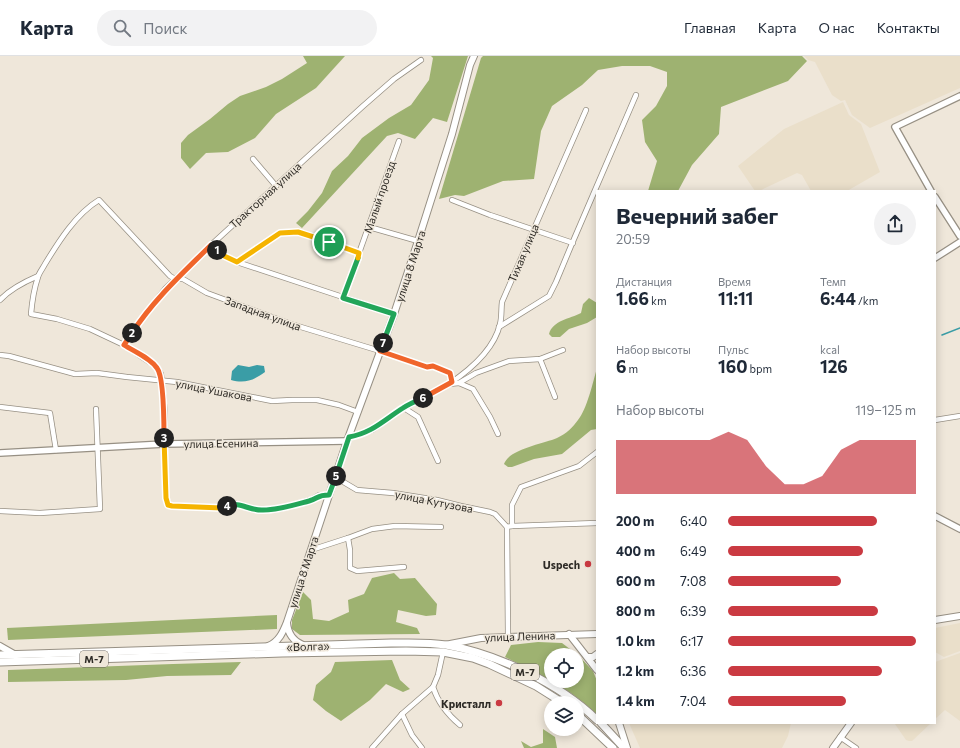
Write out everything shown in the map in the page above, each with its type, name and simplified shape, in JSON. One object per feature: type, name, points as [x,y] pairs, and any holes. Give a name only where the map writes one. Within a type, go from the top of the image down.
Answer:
[{"type":"highway","name":"«Волга»","points":[[0,655],[391,643],[481,654],[532,676],[561,691],[596,719]]},
{"type":"highway","name":"«Волга»","points":[[0,662],[443,649],[489,664],[554,696]]},
{"type":"highway","points":[[584,721],[613,748]]},
{"type":"highway","points":[[602,724],[626,748]]},
{"type":"main road","name":"улица 8 Марта","points":[[265,647],[276,642],[284,631],[348,439],[394,314],[452,134],[470,65],[474,56]]},
{"type":"main road","points":[[936,620],[960,616]]},
{"type":"main road","points":[[287,622],[292,638],[297,643],[304,646]]},
{"type":"main road","points":[[569,634],[596,669]]},
{"type":"main road","name":"улица Ленина","points":[[443,649],[474,639],[508,636],[596,634]]},
{"type":"main road","points":[[0,646],[15,655]]},
{"type":"main road","points":[[588,657],[593,657],[596,655]]},
{"type":"main road","points":[[618,724],[626,748]]},
{"type":"main road","points":[[832,748],[850,724]]},
{"type":"street","name":"Тракторная улица","points":[[124,345],[146,313],[211,245],[394,79],[421,60]]},
{"type":"street","points":[[499,327],[549,296],[636,95]]},
{"type":"street","points":[[930,190],[895,127],[960,96]]},
{"type":"street","name":"Тихая улица","points":[[348,439],[372,430],[404,408],[451,383],[466,373],[492,343],[499,327],[502,302],[586,110]]},
{"type":"street","name":"Малый проезд","points":[[343,298],[399,141]]},
{"type":"street","points":[[254,159],[276,186]]},
{"type":"street","points":[[936,199],[960,236]]},
{"type":"street","name":"Западная улица","points":[[38,276],[51,253],[75,221],[90,205],[99,200],[170,276],[176,280],[183,279],[208,293],[291,324],[427,367],[433,366],[450,373],[451,383]]},
{"type":"street","points":[[452,200],[490,216],[573,243]]},
{"type":"street","points":[[369,227],[418,241]]},
{"type":"street","points":[[237,262],[280,233],[298,232],[359,253]]},
{"type":"street","points":[[936,257],[960,242]]},
{"type":"street","points":[[211,245],[220,254],[237,262],[394,314]]},
{"type":"street","points":[[0,300],[5,294],[38,276]]},
{"type":"street","points":[[38,276],[31,314],[57,319],[90,329],[124,345],[157,368],[160,374],[165,413],[164,444],[166,498],[168,505],[222,508],[234,503],[256,510],[264,510],[283,508],[311,500],[319,495],[329,495]]},
{"type":"street","points":[[459,383],[476,373],[509,361],[540,359],[563,350]]},
{"type":"street","name":"улица Ушакова","points":[[0,355],[9,356],[75,374],[97,373],[127,378],[177,382],[261,400],[317,400],[339,405],[358,412]]},
{"type":"street","points":[[540,359],[555,397]]},
{"type":"street","points":[[451,383],[459,383],[473,389],[490,417],[498,434]]},
{"type":"street","points":[[0,407],[50,414],[56,450]]},
{"type":"street","points":[[404,408],[418,417],[438,461]]},
{"type":"street","points":[[0,511],[40,513],[100,509],[96,409]]},
{"type":"street","points":[[936,420],[960,416]]},
{"type":"street","name":"улица Есенина","points":[[0,453],[164,444],[348,439]]},
{"type":"street","points":[[508,636],[510,526],[512,505],[521,487],[579,466],[596,453]]},
{"type":"street","name":"улица Кутузова","points":[[335,477],[357,490],[394,493],[437,500],[490,512],[495,514],[510,526]]},
{"type":"street","points":[[936,517],[960,529]]},
{"type":"street","points":[[510,526],[596,523]]},
{"type":"street","points":[[311,550],[372,529],[395,526],[441,527]]},
{"type":"street","points":[[348,538],[350,568],[357,571],[404,567]]},
{"type":"street","points":[[372,748],[402,714],[433,686],[438,675],[443,649]]},
{"type":"street","points":[[433,686],[446,713],[460,725]]},
{"type":"street","points":[[402,714],[412,735],[422,748]]},
{"type":"street","points":[[840,737],[856,748]]},
{"type":"shaded area","points":[[804,56],[960,56],[960,88],[870,128],[852,115],[845,100],[841,101],[832,95],[815,62],[808,60]]},
{"type":"shaded area","points":[[843,102],[849,115],[861,124],[880,172],[849,190],[810,190],[802,175],[797,173],[761,190],[754,190],[738,166],[784,129]]},
{"type":"shaded area","points":[[960,623],[960,651],[944,657],[936,653],[936,628]]},
{"type":"shaded area","points":[[960,653],[960,721],[945,710],[936,718],[936,662]]},
{"type":"shaded area","points":[[629,724],[791,724],[788,736],[782,748],[640,748]]},
{"type":"shaded area","points":[[895,724],[930,724],[912,741],[906,740]]},
{"type":"green space","points":[[303,56],[345,56],[316,88],[276,114],[255,138],[228,152],[206,153],[190,169],[181,158],[181,143],[188,135],[240,96],[266,87],[307,63]]},
{"type":"green space","points":[[431,56],[468,56],[447,122],[433,118],[415,139],[398,133],[387,136],[302,228],[296,223],[308,211],[322,193],[332,171],[348,156],[362,138],[389,118],[411,105],[429,80],[433,58]]},
{"type":"green space","points":[[483,56],[802,56],[807,61],[788,81],[721,107],[719,134],[692,165],[679,190],[648,190],[657,161],[645,142],[642,120],[656,106],[667,86],[667,72],[650,66],[622,66],[598,70],[582,85],[552,106],[541,131],[534,179],[503,181],[464,196],[455,195],[439,199],[481,58]]},
{"type":"green space","points":[[589,298],[596,302],[596,318],[587,323],[569,329],[560,337],[552,337],[549,334],[551,329],[562,320],[581,313],[583,304]]},
{"type":"green space","points":[[596,371],[596,429],[591,430],[562,454],[534,459],[512,467],[508,467],[504,464],[512,454],[557,438],[572,428],[581,415]]},
{"type":"green space","points":[[394,573],[400,579],[415,578],[437,604],[436,615],[426,616],[398,610],[396,622],[417,628],[420,634],[300,635],[292,629],[292,620],[303,592],[311,600],[313,619],[329,621],[349,612],[348,600],[364,594],[372,578]]},
{"type":"green space","points":[[277,615],[277,629],[8,640],[7,628]]},
{"type":"green space","points":[[538,642],[562,643],[569,648],[544,648],[544,677],[505,657],[511,645]]},
{"type":"green space","points":[[392,660],[400,680],[410,689],[403,692],[386,684],[370,700],[341,721],[313,700],[316,685],[331,672],[335,662]]},
{"type":"green space","points":[[584,661],[593,671],[596,678],[596,714],[584,703],[584,696],[576,696],[563,688],[584,688]]},
{"type":"green space","points":[[241,662],[231,675],[167,676],[126,680],[8,682],[8,670]]},
{"type":"green space","points":[[543,729],[544,736],[555,737],[557,748],[524,748],[521,741],[531,747],[543,743]]},
{"type":"water","points":[[238,365],[249,367],[257,365],[264,366],[265,372],[257,377],[241,382],[231,380],[232,371]]},
{"type":"waterway","points":[[942,335],[960,328]]},
{"type":"place","name":"Uspech","points":[[588,564]]},
{"type":"place","name":"Кристалл","points":[[499,703]]},
{"type":"route","points":[[298,232],[329,242],[359,253],[343,298],[394,314],[380,351],[427,367],[433,366],[450,373],[452,382],[404,408],[372,430],[349,437],[329,495],[319,495],[311,500],[283,508],[264,510],[256,510],[234,503],[222,508],[168,505],[166,498],[164,444],[165,413],[160,374],[157,368],[151,363],[124,345],[165,289],[211,245],[220,254],[237,262],[280,233],[298,232]]}]
